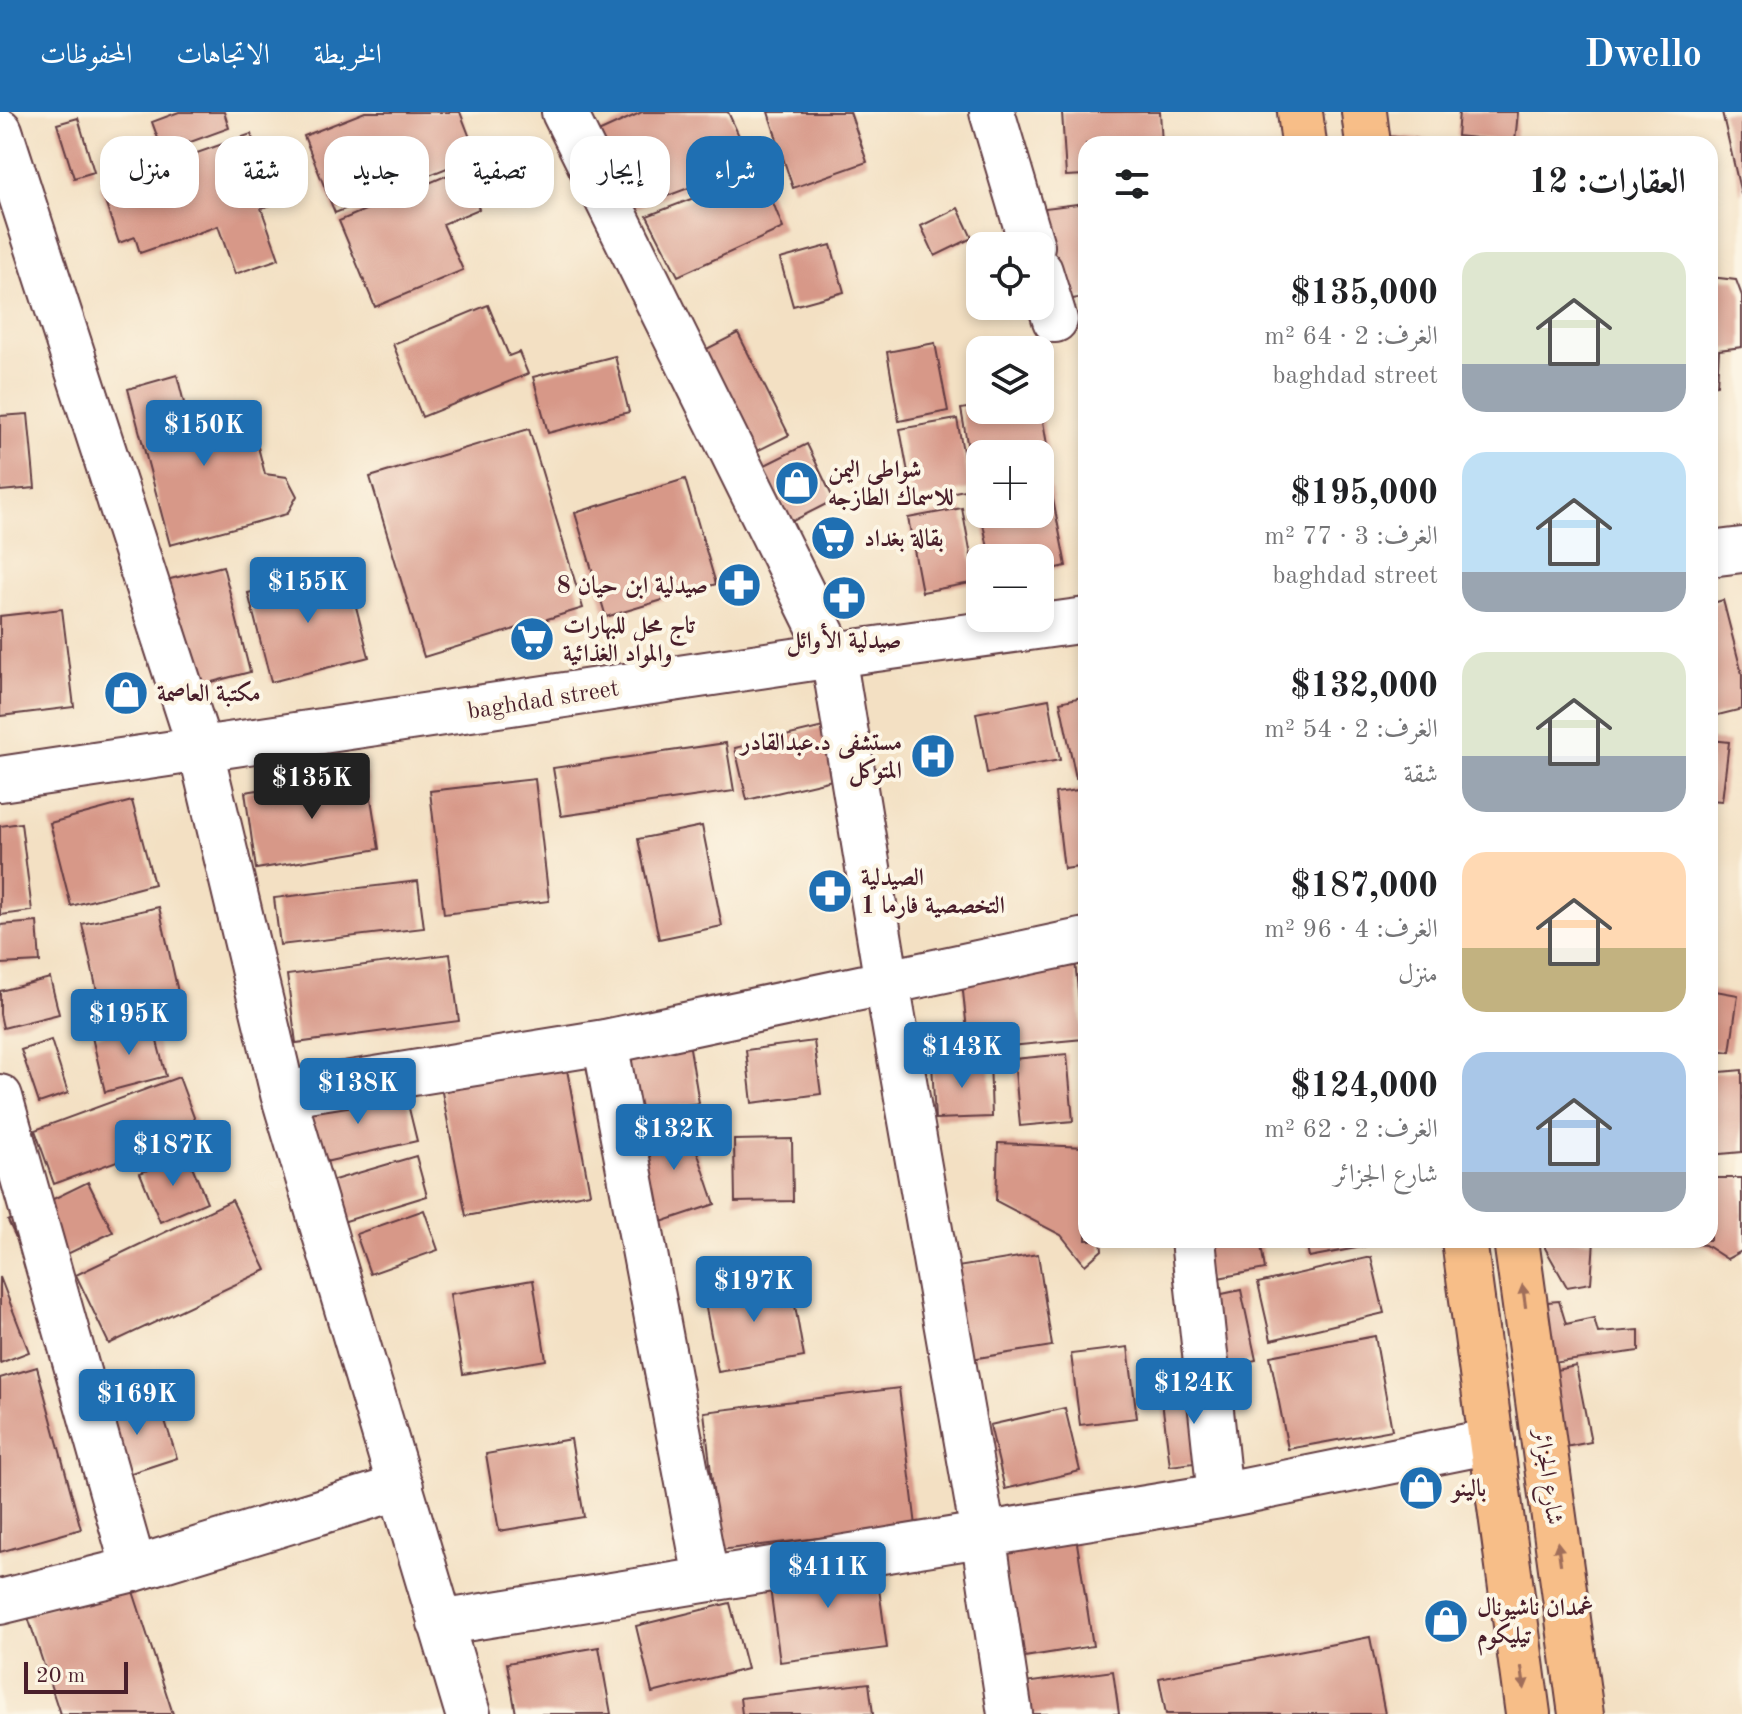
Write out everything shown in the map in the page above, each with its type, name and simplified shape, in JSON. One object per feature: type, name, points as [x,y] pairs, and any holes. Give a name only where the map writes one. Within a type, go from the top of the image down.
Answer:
[{"type":"main road","points":[[1300,112],[1303,136]]},
{"type":"main road","points":[[1364,112],[1367,136]]},
{"type":"main road","points":[[1465,1248],[1528,1714]]},
{"type":"main road","name":"شارع الجزائر","points":[[1517,1248],[1581,1714]]},
{"type":"street","points":[[992,112],[1028,232]]},
{"type":"street","points":[[567,113],[833,655],[983,1534],[1010,1714]]},
{"type":"street","points":[[0,131],[201,751],[283,1094],[468,1714]]},
{"type":"street","points":[[1718,553],[1742,550]]},
{"type":"street","name":"baghdad street","points":[[0,779],[1078,621]]},
{"type":"street","points":[[283,1094],[605,1042],[1078,942]]},
{"type":"street","points":[[605,1042],[706,1578]]},
{"type":"street","points":[[0,1097],[134,1569]]},
{"type":"street","points":[[1194,1248],[1220,1496]]},
{"type":"street","points":[[440,1623],[1220,1496],[1492,1441]]},
{"type":"street","points":[[0,1602],[134,1569],[401,1487]]},
{"type":"building","points":[[179,112],[224,112],[229,128],[199,139],[199,136],[157,136],[152,122]]},
{"type":"building","points":[[365,112],[460,112],[469,136],[445,136],[445,169],[429,175],[429,136],[324,136],[324,186],[308,146],[308,136],[304,136]]},
{"type":"building","points":[[642,112],[728,112],[739,136],[686,136],[686,189],[670,195],[670,136],[597,136],[596,133]]},
{"type":"building","points":[[768,112],[850,112],[867,162],[793,188],[784,161],[784,136],[776,136]]},
{"type":"building","points":[[1062,112],[1160,112],[1162,136],[1078,136],[1078,175],[1066,176]]},
{"type":"building","points":[[1459,112],[1518,112],[1516,136],[1457,136]]},
{"type":"building","points":[[1722,112],[1742,112],[1742,194],[1741,194]]},
{"type":"building","points":[[78,118],[94,172],[74,178],[57,124]]},
{"type":"building","points":[[215,147],[215,208],[261,208],[279,259],[235,274],[218,226],[140,253],[135,237],[119,243],[107,208],[199,208],[199,152]]},
{"type":"building","points":[[445,176],[445,208],[479,209],[443,224],[463,270],[375,307],[339,221],[370,208],[429,208],[429,183]]},
{"type":"building","points":[[686,201],[686,208],[775,208],[783,228],[678,276],[647,216]]},
{"type":"building","points":[[1078,204],[1078,298],[1058,301],[1054,232],[1048,232],[1045,208]]},
{"type":"building","points":[[958,208],[969,232],[966,232],[966,241],[935,256],[921,226]]},
{"type":"building","points":[[831,245],[844,292],[793,306],[780,259]]},
{"type":"building","points":[[1718,278],[1736,280],[1742,296],[1742,347],[1719,350],[1718,368]]},
{"type":"building","points":[[488,305],[509,356],[519,352],[528,374],[422,417],[393,344]]},
{"type":"building","points":[[738,333],[789,435],[745,457],[693,356]]},
{"type":"building","points":[[935,343],[948,411],[899,421],[887,352]]},
{"type":"building","points":[[615,356],[629,412],[548,433],[533,377]]},
{"type":"building","points":[[177,375],[192,435],[251,420],[265,474],[287,477],[297,496],[287,514],[170,545],[128,389]]},
{"type":"building","points":[[966,408],[966,424],[1043,424],[1046,440],[967,440],[961,409]]},
{"type":"building","points":[[28,414],[35,488],[0,491],[0,416]]},
{"type":"building","points":[[957,419],[966,467],[966,490],[913,500],[900,429]]},
{"type":"building","points":[[529,429],[583,608],[424,657],[370,477]]},
{"type":"building","points":[[807,444],[834,500],[791,522],[763,466]]},
{"type":"building","points":[[685,479],[716,584],[606,617],[575,513]]},
{"type":"building","points":[[1054,505],[1066,566],[1054,569],[1054,544],[987,544],[984,528],[1054,528]]},
{"type":"building","points":[[962,508],[969,544],[966,544],[966,584],[922,592],[908,518]]},
{"type":"building","points":[[223,566],[250,672],[185,689],[158,582]]},
{"type":"building","points":[[346,568],[369,657],[271,682],[248,593]]},
{"type":"building","points":[[1723,600],[1742,674],[1742,709],[1718,715],[1718,602]]},
{"type":"building","points":[[62,609],[74,707],[0,716],[0,616]]},
{"type":"building","points":[[1078,698],[1078,778],[1076,778],[1060,702]]},
{"type":"building","points":[[1049,699],[1060,760],[987,773],[976,713]]},
{"type":"building","points":[[832,725],[845,777],[747,800],[735,748]]},
{"type":"building","points":[[1718,741],[1729,742],[1722,801],[1718,801]]},
{"type":"building","points":[[726,743],[734,791],[561,816],[553,768]]},
{"type":"building","points":[[367,773],[379,849],[256,869],[245,792]]},
{"type":"building","points":[[535,779],[549,901],[444,914],[430,791]]},
{"type":"building","points":[[1078,790],[1078,867],[1064,869],[1055,793]]},
{"type":"building","points":[[132,801],[154,884],[71,906],[50,823]]},
{"type":"building","points":[[21,823],[32,911],[0,915],[0,826]]},
{"type":"building","points":[[702,826],[722,926],[659,939],[638,839]]},
{"type":"building","points":[[418,881],[424,928],[280,945],[274,898]]},
{"type":"building","points":[[159,907],[180,1001],[103,1018],[82,924]]},
{"type":"building","points":[[37,922],[40,962],[0,964],[0,925]]},
{"type":"building","points":[[450,954],[459,1021],[296,1043],[287,975]]},
{"type":"building","points":[[1075,961],[1078,1039],[969,1050],[961,972]]},
{"type":"building","points":[[50,978],[59,1014],[3,1028],[0,991]]},
{"type":"building","points":[[1718,991],[1738,995],[1730,1052],[1718,1050]]},
{"type":"building","points":[[152,1022],[166,1076],[105,1092],[92,1037]]},
{"type":"building","points":[[688,1036],[699,1103],[631,1114],[620,1046]]},
{"type":"building","points":[[51,1040],[68,1093],[39,1103],[21,1050]]},
{"type":"building","points":[[814,1041],[821,1094],[752,1103],[746,1050]]},
{"type":"building","points":[[1067,1054],[1073,1121],[1020,1126],[1014,1059]]},
{"type":"building","points":[[565,1059],[590,1193],[466,1216],[440,1082]]},
{"type":"building","points":[[990,1060],[992,1117],[935,1119],[932,1063]]},
{"type":"building","points":[[1742,1070],[1742,1152],[1718,1154],[1718,1072]]},
{"type":"building","points":[[179,1077],[199,1131],[54,1184],[35,1130]]},
{"type":"building","points":[[404,1088],[417,1141],[312,1165],[299,1112]]},
{"type":"building","points":[[687,1122],[715,1204],[661,1222],[633,1141]]},
{"type":"building","points":[[792,1139],[793,1201],[735,1202],[734,1140]]},
{"type":"building","points":[[998,1143],[1078,1147],[1078,1248],[1102,1250],[1085,1265],[1061,1235],[996,1201]]},
{"type":"building","points":[[187,1154],[207,1202],[160,1222],[140,1173]]},
{"type":"building","points":[[416,1156],[427,1196],[336,1224],[324,1183]]},
{"type":"building","points":[[1718,1178],[1742,1178],[1742,1251],[1727,1259],[1710,1248],[1718,1248]]},
{"type":"building","points":[[88,1182],[113,1232],[32,1271],[8,1221]]},
{"type":"building","points":[[232,1200],[266,1270],[109,1344],[76,1275]]},
{"type":"building","points":[[424,1210],[438,1250],[370,1274],[356,1234]]},
{"type":"building","points":[[1202,1248],[1261,1248],[1265,1269],[1208,1280]]},
{"type":"building","points":[[1307,1248],[1356,1248],[1309,1257]]},
{"type":"building","points":[[1545,1248],[1593,1248],[1591,1283],[1567,1287]]},
{"type":"building","points":[[1038,1254],[1052,1346],[959,1361],[945,1269]]},
{"type":"building","points":[[1371,1257],[1384,1313],[1271,1340],[1258,1283]]},
{"type":"building","points":[[0,1277],[29,1352],[0,1363]]},
{"type":"building","points":[[790,1277],[804,1357],[718,1372],[703,1292]]},
{"type":"building","points":[[533,1280],[546,1360],[463,1374],[450,1294]]},
{"type":"building","points":[[1241,1290],[1256,1360],[1203,1371],[1189,1301]]},
{"type":"building","points":[[1559,1301],[1566,1324],[1594,1318],[1598,1333],[1639,1330],[1639,1351],[1553,1363],[1536,1303]]},
{"type":"building","points":[[1375,1336],[1392,1430],[1288,1449],[1270,1356]]},
{"type":"building","points":[[1128,1347],[1137,1418],[1080,1425],[1071,1354]]},
{"type":"building","points":[[1576,1366],[1591,1442],[1565,1447],[1551,1371]]},
{"type":"building","points":[[37,1367],[81,1529],[0,1552],[0,1378]]},
{"type":"building","points":[[1218,1387],[1228,1459],[1170,1466],[1161,1393]]},
{"type":"building","points":[[899,1388],[916,1526],[720,1550],[704,1412]]},
{"type":"building","points":[[157,1396],[177,1458],[116,1478],[96,1417]]},
{"type":"building","points":[[1065,1408],[1080,1471],[1005,1489],[990,1425]]},
{"type":"building","points":[[571,1439],[584,1517],[499,1531],[486,1454]]},
{"type":"building","points":[[1075,1530],[1093,1646],[1018,1658],[1000,1542]]},
{"type":"building","points":[[875,1559],[887,1648],[780,1662],[768,1573]]},
{"type":"building","points":[[129,1579],[173,1714],[60,1714],[27,1614]]},
{"type":"building","points":[[730,1603],[747,1669],[652,1693],[636,1626]]},
{"type":"building","points":[[1370,1637],[1385,1714],[1166,1714],[1159,1678]]},
{"type":"building","points":[[599,1647],[611,1714],[516,1714],[507,1663]]},
{"type":"building","points":[[1113,1671],[1119,1714],[1029,1714],[1024,1683]]},
{"type":"building","points":[[869,1683],[873,1714],[742,1714],[740,1698]]},
{"type":"place","name":"شواطى اليمن للاسماك الطازجه","points":[[797,483]]},
{"type":"place","name":"بقالة بغداد","points":[[833,538]]},
{"type":"place","name":"صيدلية ابن حيان 8","points":[[739,585]]},
{"type":"place","name":"صيدلية الأوائل","points":[[844,598]]},
{"type":"place","name":"تاج محل للبهارات والمواد الغذائية","points":[[532,639]]},
{"type":"place","name":"مكتبة العاصمة","points":[[126,693]]},
{"type":"place","name":"مستشفى د.عبدالقادر المتوكل","points":[[933,756]]},
{"type":"place","name":"الصيدلية التخصصية فارما 1","points":[[830,891]]},
{"type":"place","name":"بالينو","points":[[1421,1488]]},
{"type":"place","name":"غمدان ناشيونال تيليكوم","points":[[1446,1621]]}]
